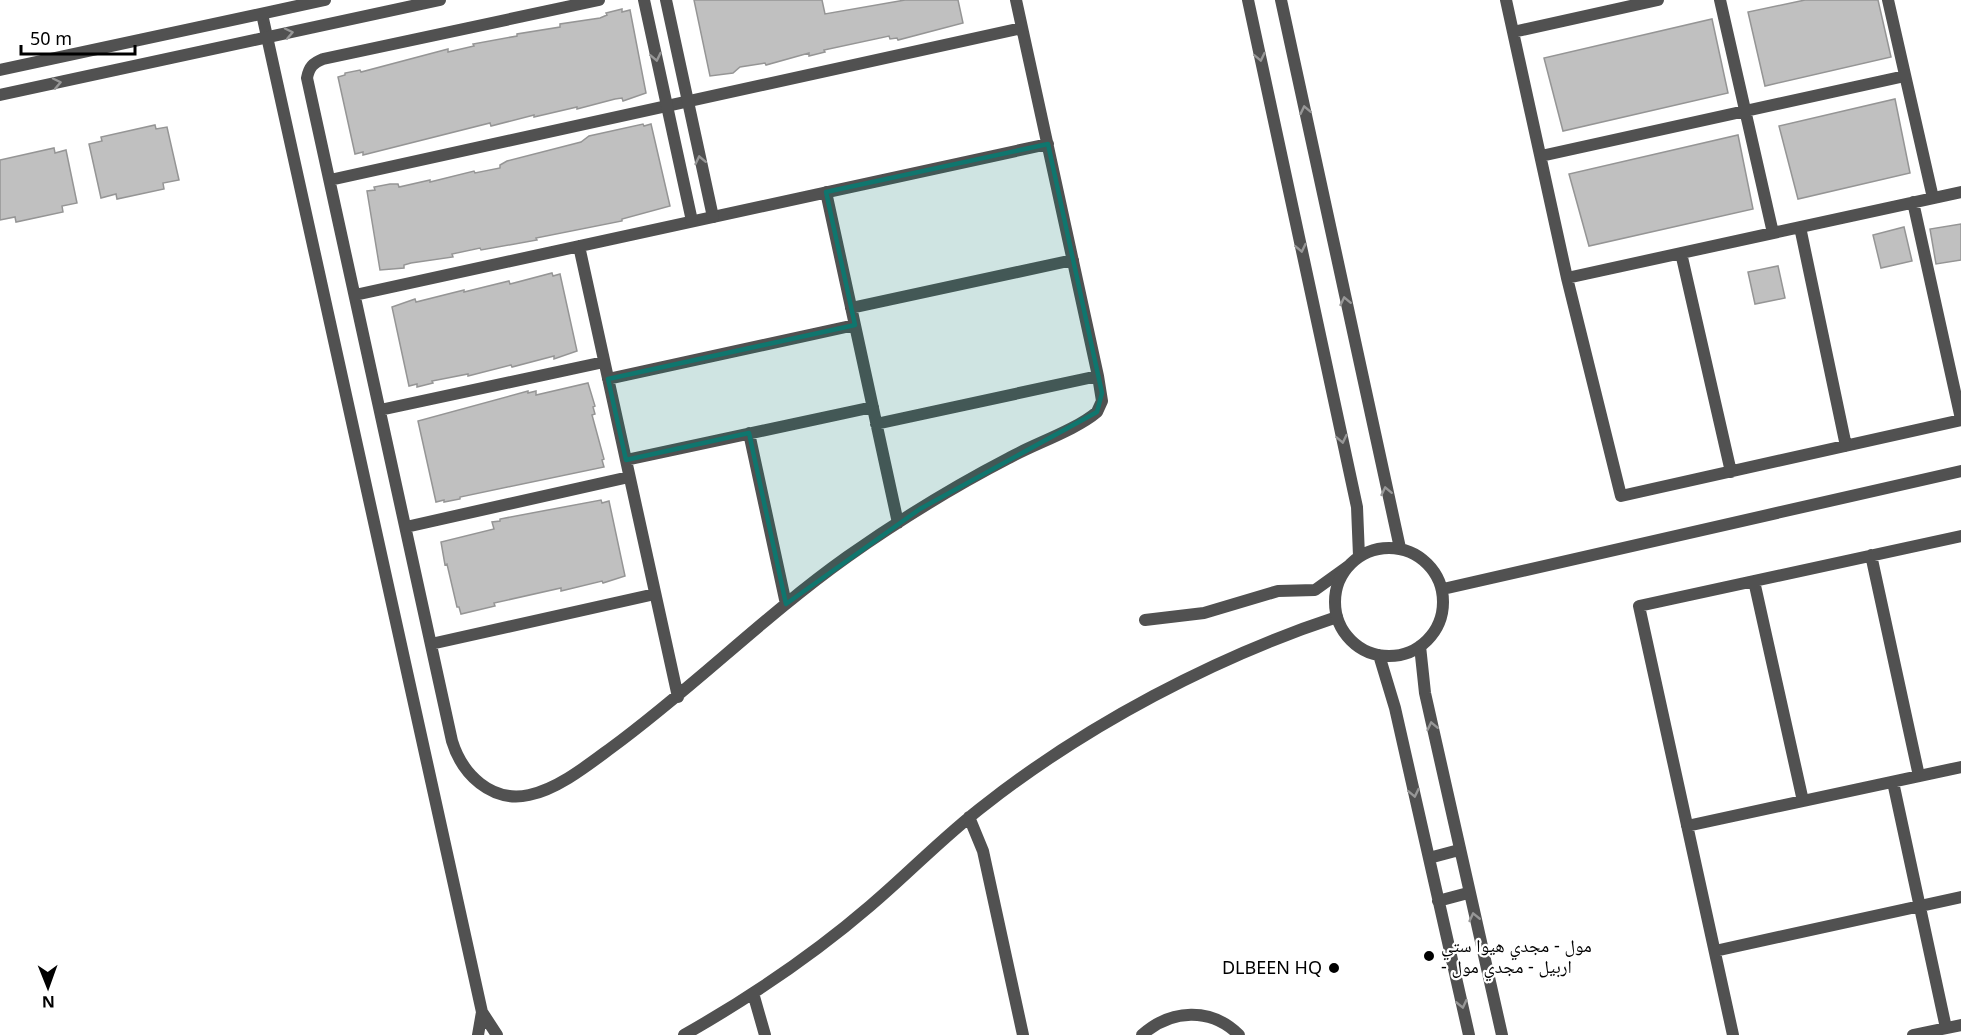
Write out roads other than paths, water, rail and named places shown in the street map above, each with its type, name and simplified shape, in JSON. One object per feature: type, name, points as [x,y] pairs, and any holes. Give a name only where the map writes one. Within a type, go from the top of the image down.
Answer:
[{"type":"street","points":[[0,70],[326,0]]},
{"type":"street","points":[[0,95],[440,0]]},
{"type":"street","points":[[599,0],[314,62],[307,78],[452,741],[462,766],[485,788],[506,795],[530,795],[593,761],[678,697],[786,604],[847,557],[898,523],[1008,458],[1092,417],[1102,401],[1098,376],[1016,0]]},
{"type":"street","points":[[644,0],[692,222]]},
{"type":"street","points":[[666,0],[713,217]]},
{"type":"street","points":[[1248,0],[1357,507],[1359,556]]},
{"type":"street","points":[[1281,0],[1400,548]]},
{"type":"street","points":[[1506,0],[1567,278],[1621,496],[1961,420],[1913,202]]},
{"type":"street","points":[[1513,32],[1629,3],[1658,0]]},
{"type":"street","points":[[1720,0],[1773,233]]},
{"type":"street","points":[[1888,0],[1933,198]]},
{"type":"street","points":[[262,14],[482,1012],[497,1035]]},
{"type":"street","points":[[330,180],[1022,28]]},
{"type":"street","points":[[1540,156],[1905,76]]},
{"type":"street","points":[[355,295],[1048,144]]},
{"type":"street","points":[[825,192],[898,523]]},
{"type":"street","points":[[1567,278],[1961,192]]},
{"type":"street","points":[[1800,227],[1846,446]]},
{"type":"street","points":[[579,246],[678,697]]},
{"type":"street","points":[[1682,253],[1731,472]]},
{"type":"street","points":[[851,308],[1073,260]]},
{"type":"street","points":[[608,379],[855,325]]},
{"type":"street","points":[[380,410],[604,362]]},
{"type":"street","points":[[876,424],[1098,376]]},
{"type":"street","points":[[626,460],[873,407]]},
{"type":"street","points":[[749,433],[786,604]]},
{"type":"street","points":[[1443,589],[1961,471]]},
{"type":"street","points":[[406,527],[629,477]]},
{"type":"street","points":[[1733,1035],[1639,606],[1961,536]]},
{"type":"street","points":[[1144,620],[1204,613],[1278,591],[1315,590],[1359,556],[1371,550],[1400,548],[1416,554],[1429,564],[1443,589],[1443,611],[1438,627],[1419,646],[1397,656],[1379,655],[1354,643],[1344,632],[1337,617],[1335,597],[1338,581],[1347,567]]},
{"type":"street","points":[[1871,555],[1919,776]]},
{"type":"street","points":[[1754,581],[1803,801]]},
{"type":"street","points":[[431,644],[655,594]]},
{"type":"street","points":[[684,1035],[753,993],[822,944],[869,908],[969,817],[1075,743],[1161,694],[1240,654],[1337,617]]},
{"type":"street","points":[[1419,646],[1425,693],[1468,893],[1502,1035]]},
{"type":"street","points":[[1379,655],[1395,708],[1469,1035]]},
{"type":"street","points":[[1687,826],[1961,767]]},
{"type":"street","points":[[1893,782],[1946,1028]]},
{"type":"street","points":[[969,817],[983,851],[1023,1035]]},
{"type":"street","points":[[1429,858],[1459,850]]},
{"type":"street","points":[[1438,901],[1468,893]]},
{"type":"street","points":[[1715,951],[1961,897]]},
{"type":"street","points":[[753,993],[765,1035]]},
{"type":"street","points":[[478,1035],[482,1012]]},
{"type":"street","points":[[1142,1035],[1151,1027],[1185,1013],[1205,1015],[1222,1021],[1239,1035]]},
{"type":"street","points":[[1913,1035],[1961,1025]]},
{"type":"place","name":"مول - مجدي هيوا ستي - اربيل - مجدي مول","points":[[1429,956]]},
{"type":"place","name":"DLBEEN HQ","points":[[1334,968]]}]
